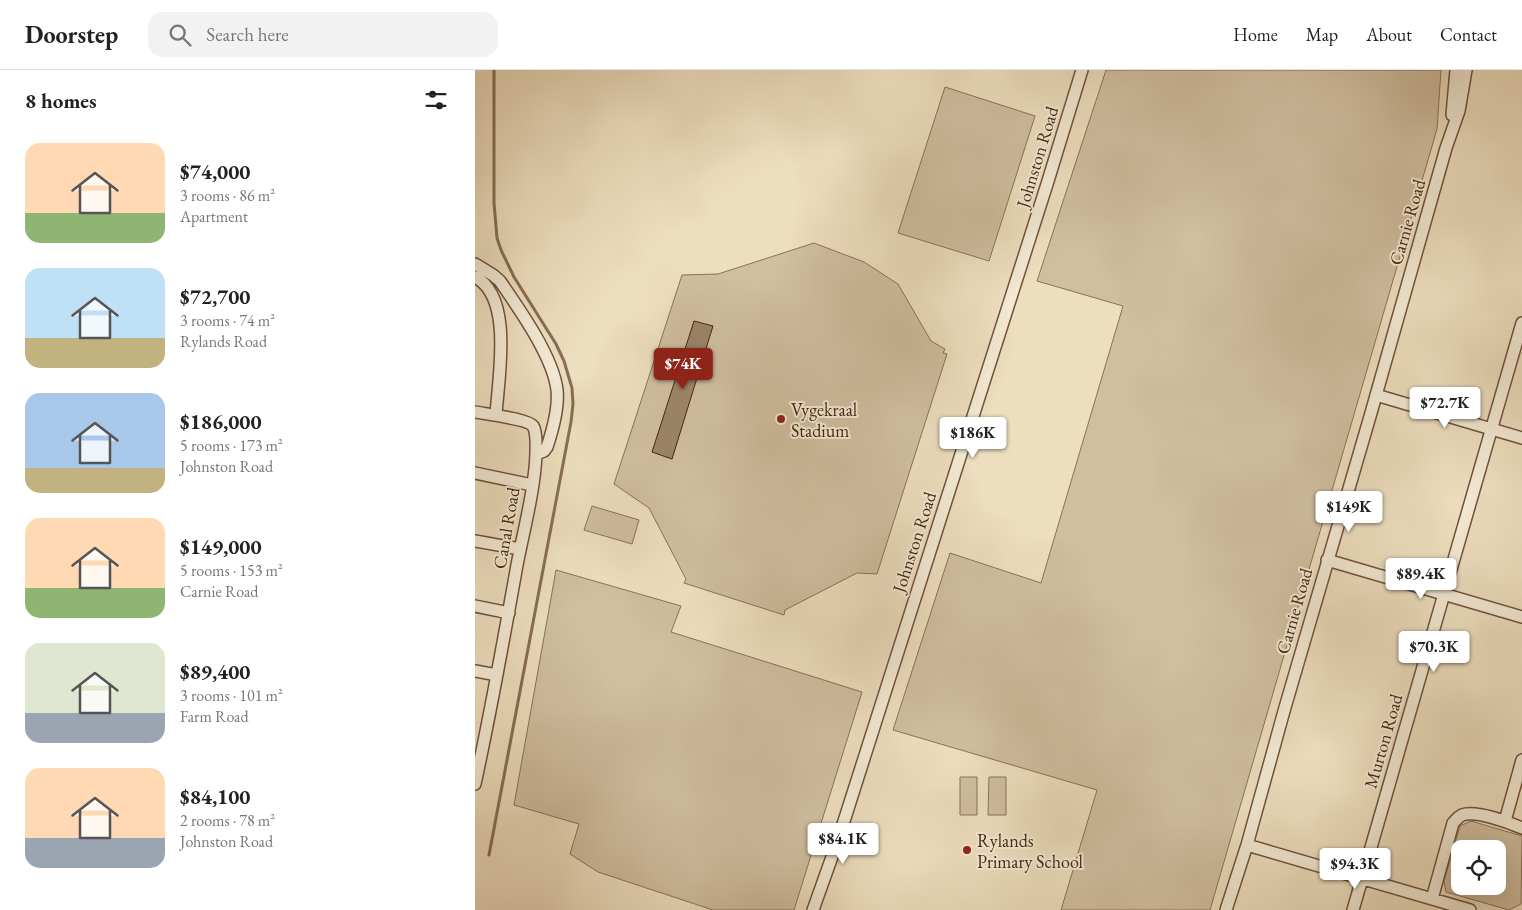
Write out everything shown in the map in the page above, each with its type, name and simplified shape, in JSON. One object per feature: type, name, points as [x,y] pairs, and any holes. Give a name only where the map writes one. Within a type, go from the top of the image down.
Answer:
[{"type":"street","name":"Johnston Road","points":[[813,910],[847,811],[1082,70]]},
{"type":"street","name":"Carnie Road","points":[[1446,148],[1455,70]]},
{"type":"street","name":"Carnie Road","points":[[1226,910],[1247,845],[1446,148],[1459,111],[1466,70]]},
{"type":"street","points":[[475,264],[499,281],[540,345],[553,370],[557,397],[553,425],[547,447],[536,454]]},
{"type":"street","points":[[475,277],[480,280],[490,293],[498,308],[501,352],[496,415],[475,412]]},
{"type":"street","name":"Murton Road","points":[[1353,910],[1522,323]]},
{"type":"street","points":[[1376,395],[1522,438]]},
{"type":"street","name":"Canal Road","points":[[475,784],[480,737],[497,675],[536,454],[534,427],[532,425],[496,415]]},
{"type":"street","points":[[475,473],[532,485]]},
{"type":"street","points":[[475,541],[520,549]]},
{"type":"street","points":[[1327,560],[1522,617]]},
{"type":"street","points":[[475,606],[509,613]]},
{"type":"street","points":[[475,671],[497,675]]},
{"type":"street","points":[[1505,821],[1522,760]]},
{"type":"street","points":[[1432,898],[1453,823],[1459,816],[1467,814],[1476,815],[1505,821],[1522,828]]},
{"type":"street","points":[[1247,845],[1470,910]]},
{"type":"shaded area","points":[[1106,70],[1441,70],[1437,129],[1210,910],[1061,910],[1097,790],[893,730],[950,553],[1041,583],[1123,306],[1037,281]]},
{"type":"shaded area","points":[[945,87],[1035,116],[989,261],[898,233]]},
{"type":"shaded area","name":"Vygekraal Stadium","points":[[814,243],[864,262],[898,284],[931,341],[945,349],[943,353],[947,354],[877,574],[857,573],[785,610],[784,615],[684,583],[686,579],[649,508],[614,484],[682,275],[718,274]]},
{"type":"shaded area","points":[[592,506],[639,520],[632,544],[584,530]]},
{"type":"shaded area","points":[[556,570],[681,606],[671,632],[862,692],[794,910],[713,910],[598,872],[570,854],[579,824],[514,805]]},
{"type":"shaded area","points":[[960,777],[977,777],[977,815],[960,815]]},
{"type":"shaded area","points":[[989,777],[1006,777],[1006,815],[988,815]]},
{"type":"shaded area","points":[[1471,821],[1522,836],[1521,904],[1509,910],[1456,895],[1506,895],[1506,840],[1456,840],[1460,826]]},
{"type":"shaded area","points":[[1451,857],[1451,893],[1446,892],[1444,881]]},
{"type":"building","points":[[694,321],[713,326],[672,459],[652,452]]},
{"type":"waterway","points":[[489,855],[573,404],[572,388],[564,361],[556,344],[514,277],[497,238],[494,203],[494,70]]},
{"type":"place","name":"Vygekraal Stadium","points":[[781,419]]},
{"type":"place","name":"Rylands Primary School","points":[[967,850]]}]
